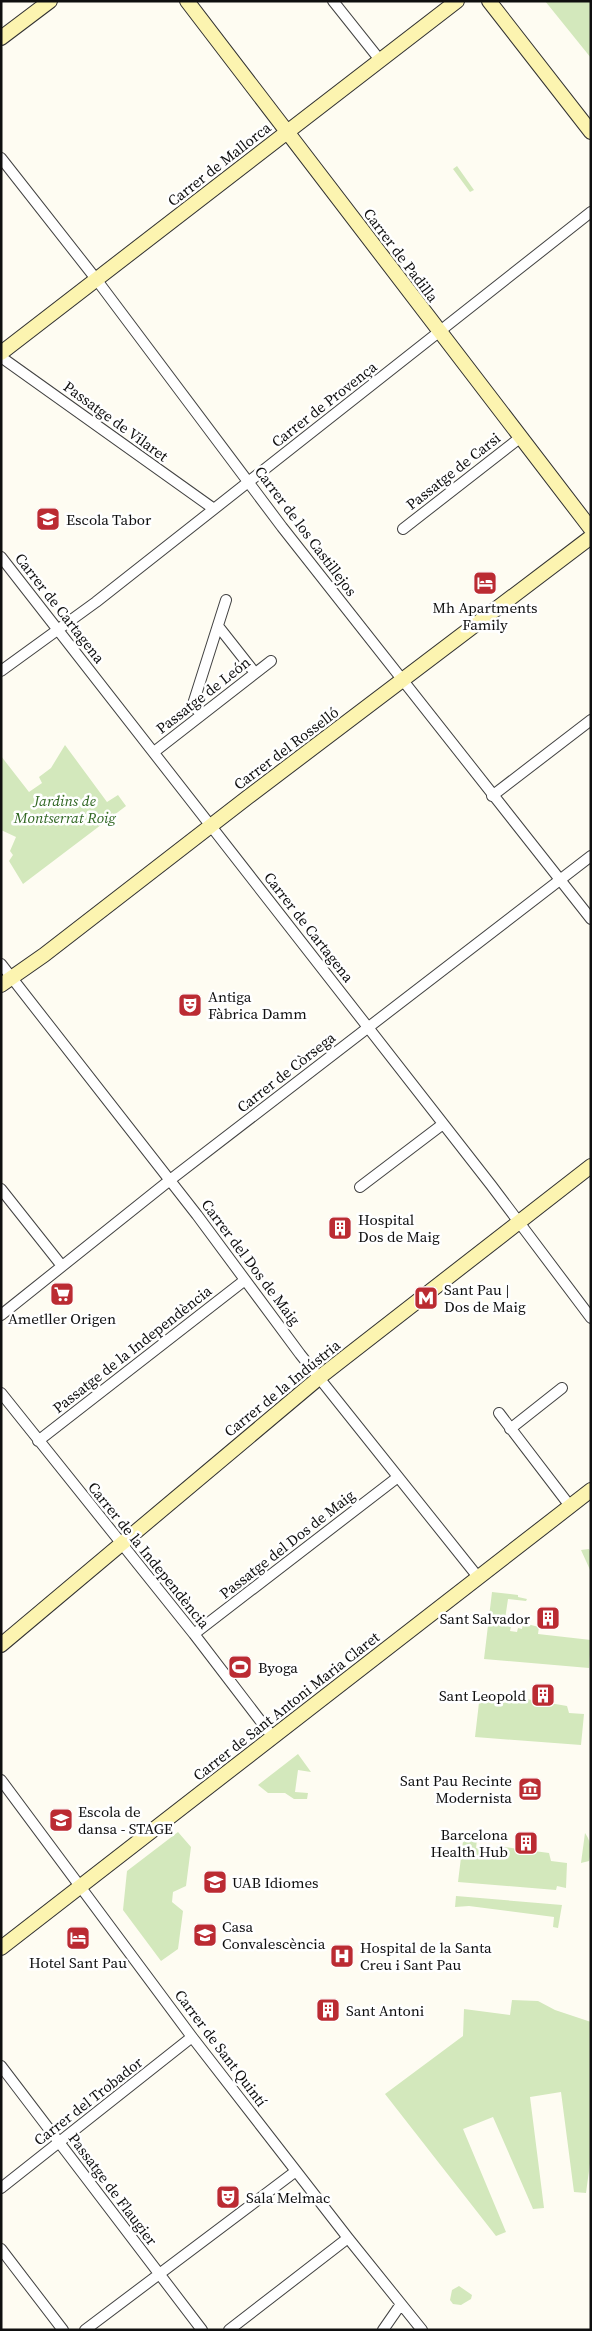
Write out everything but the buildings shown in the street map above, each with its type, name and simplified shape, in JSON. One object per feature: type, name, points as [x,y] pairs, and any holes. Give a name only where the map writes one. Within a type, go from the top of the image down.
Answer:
[{"type":"main road","points":[[1,38],[50,1]]},
{"type":"main road","name":"Carrer de Padilla","points":[[187,1],[591,529]]},
{"type":"main road","name":"Carrer de Mallorca","points":[[1,355],[96,279],[457,1]]},
{"type":"main road","points":[[489,1],[591,132]]},
{"type":"main road","name":"Carrer del Rosselló","points":[[7,981],[44,955],[591,537]]},
{"type":"main road","name":"Carrer de la Indústria","points":[[1,1645],[120,1543],[320,1377],[591,1166]]},
{"type":"main road","name":"Carrer de Sant Antoni Maria Claret","points":[[1,1948],[591,1490]]},
{"type":"street","points":[[333,1],[380,60]]},
{"type":"street","name":"Carrer de los Castillejos","points":[[1,158],[96,279],[249,482],[402,680],[591,919]]},
{"type":"street","name":"Carrer de Provença","points":[[1,671],[58,630],[249,482],[591,212]]},
{"type":"street","name":"Passatge de Vilaret","points":[[1,355],[214,509]]},
{"type":"street","name":"Passatge de Carsi","points":[[403,529],[521,438]]},
{"type":"street","name":"Carrer de Cartagena","points":[[1,557],[519,1221],[591,1318]]},
{"type":"street","points":[[201,715],[193,704],[226,600]]},
{"type":"street","points":[[218,626],[255,673]]},
{"type":"street","name":"Passatge de León","points":[[154,752],[270,661]]},
{"type":"street","points":[[492,796],[591,720]]},
{"type":"street","name":"Carrer de Còrsega","points":[[1,1314],[170,1180],[591,856]]},
{"type":"street","name":"Carrer del Dos de Maig","points":[[1,964],[7,981],[170,1180],[320,1377],[478,1578]]},
{"type":"street","points":[[360,1187],[443,1124]]},
{"type":"street","points":[[1,1189],[62,1266]]},
{"type":"street","name":"Passatge de la Independència","points":[[38,1441],[245,1280]]},
{"type":"street","points":[[510,1428],[562,1388]]},
{"type":"street","name":"Carrer de la Independència","points":[[1,1393],[194,1634],[272,1736]]},
{"type":"street","points":[[499,1414],[570,1506]]},
{"type":"street","name":"Passatge del Dos de Maig","points":[[194,1634],[398,1477]]},
{"type":"street","name":"Carrer de Sant Quintí","points":[[1,1780],[192,2038],[422,2330]]},
{"type":"street","name":"Carrer del Trobador","points":[[1,2188],[192,2038]]},
{"type":"street","name":"Passatge de Flaugier","points":[[1,2066],[202,2330]]},
{"type":"street","points":[[85,2330],[296,2171]]},
{"type":"street","points":[[229,2330],[348,2238]]},
{"type":"street","points":[[1,2249],[63,2330]]},
{"type":"street","points":[[383,2330],[401,2304]]},
{"type":"green space","points":[[545,1],[591,1],[591,58]]},
{"type":"green space","points":[[457,166],[474,190],[470,192],[453,169]]},
{"type":"green space","name":"Jardins de Montserrat Roig","points":[[65,745],[107,802],[118,795],[126,806],[23,884],[9,861],[13,855],[10,851],[16,837],[1,830],[1,756],[29,792],[42,783],[39,777],[51,768]]},
{"type":"green space","points":[[589,1549],[591,1553],[591,1572],[581,1550]]},
{"type":"green space","points":[[492,1592],[518,1595],[518,1597],[527,1599],[526,1601],[508,1599],[504,1626],[511,1627],[510,1631],[517,1632],[518,1628],[522,1629],[523,1623],[539,1627],[538,1634],[591,1640],[589,1668],[484,1659]]},
{"type":"green space","points":[[495,1693],[494,1699],[501,1700],[501,1702],[515,1702],[515,1698],[520,1698],[567,1706],[569,1713],[584,1714],[581,1745],[475,1737],[480,1694]]},
{"type":"green space","points":[[298,1754],[311,1772],[298,1770],[295,1792],[308,1793],[307,1799],[294,1799],[285,1793],[268,1793],[258,1785]]},
{"type":"green space","points":[[178,1832],[191,1847],[186,1886],[173,1892],[172,1902],[183,1911],[178,1949],[161,1961],[123,1910],[127,1871]]},
{"type":"green space","points":[[585,1833],[590,1843],[590,1854],[589,1861],[581,1863]]},
{"type":"green space","points":[[477,1840],[476,1848],[483,1848],[483,1851],[496,1850],[497,1846],[549,1853],[551,1861],[567,1863],[566,1888],[557,1886],[556,1890],[458,1882],[463,1841]]},
{"type":"green space","points":[[456,1896],[562,1905],[558,1928],[553,1927],[554,1917],[469,1906],[455,1907]]},
{"type":"green space","points":[[512,2000],[538,2001],[555,2010],[591,2022],[591,2156],[586,2193],[574,2192],[561,2092],[530,2097],[544,2208],[533,2209],[493,2117],[463,2129],[506,2232],[496,2236],[385,2094],[463,2036],[464,2009],[510,2015]]},
{"type":"green space","points":[[459,2286],[472,2295],[471,2299],[461,2305],[453,2304],[450,2300],[452,2290]]},
{"type":"place","name":"Escola Tabor","points":[[48,519]]},
{"type":"place","name":"Mh Apartments Family","points":[[485,583]]},
{"type":"place","name":"Antiga Fàbrica Damm","points":[[190,1005]]},
{"type":"place","name":"Hospital Dos de Maig","points":[[340,1228]]},
{"type":"place","name":"Ametller Origen","points":[[62,1294]]},
{"type":"place","name":"Sant Pau | Dos de Maig","points":[[426,1298]]},
{"type":"place","name":"Sant Salvador","points":[[548,1618]]},
{"type":"place","name":"Byoga","points":[[240,1667]]},
{"type":"place","name":"Sant Leopold","points":[[543,1695]]},
{"type":"place","name":"Sant Pau Recinte Modernista","points":[[530,1789]]},
{"type":"place","name":"Escola de dansa - STAGE","points":[[61,1820]]},
{"type":"place","name":"Barcelona Health Hub","points":[[526,1843]]},
{"type":"place","name":"UAB Idiomes","points":[[215,1882]]},
{"type":"place","name":"Casa Convalescència","points":[[205,1935]]},
{"type":"place","name":"Hotel Sant Pau","points":[[78,1938]]},
{"type":"place","name":"Hospital de la Santa Creu i Sant Pau","points":[[342,1956]]},
{"type":"place","name":"Sant Antoni","points":[[328,2010]]},
{"type":"place","name":"Sala Melmac","points":[[228,2197]]}]
